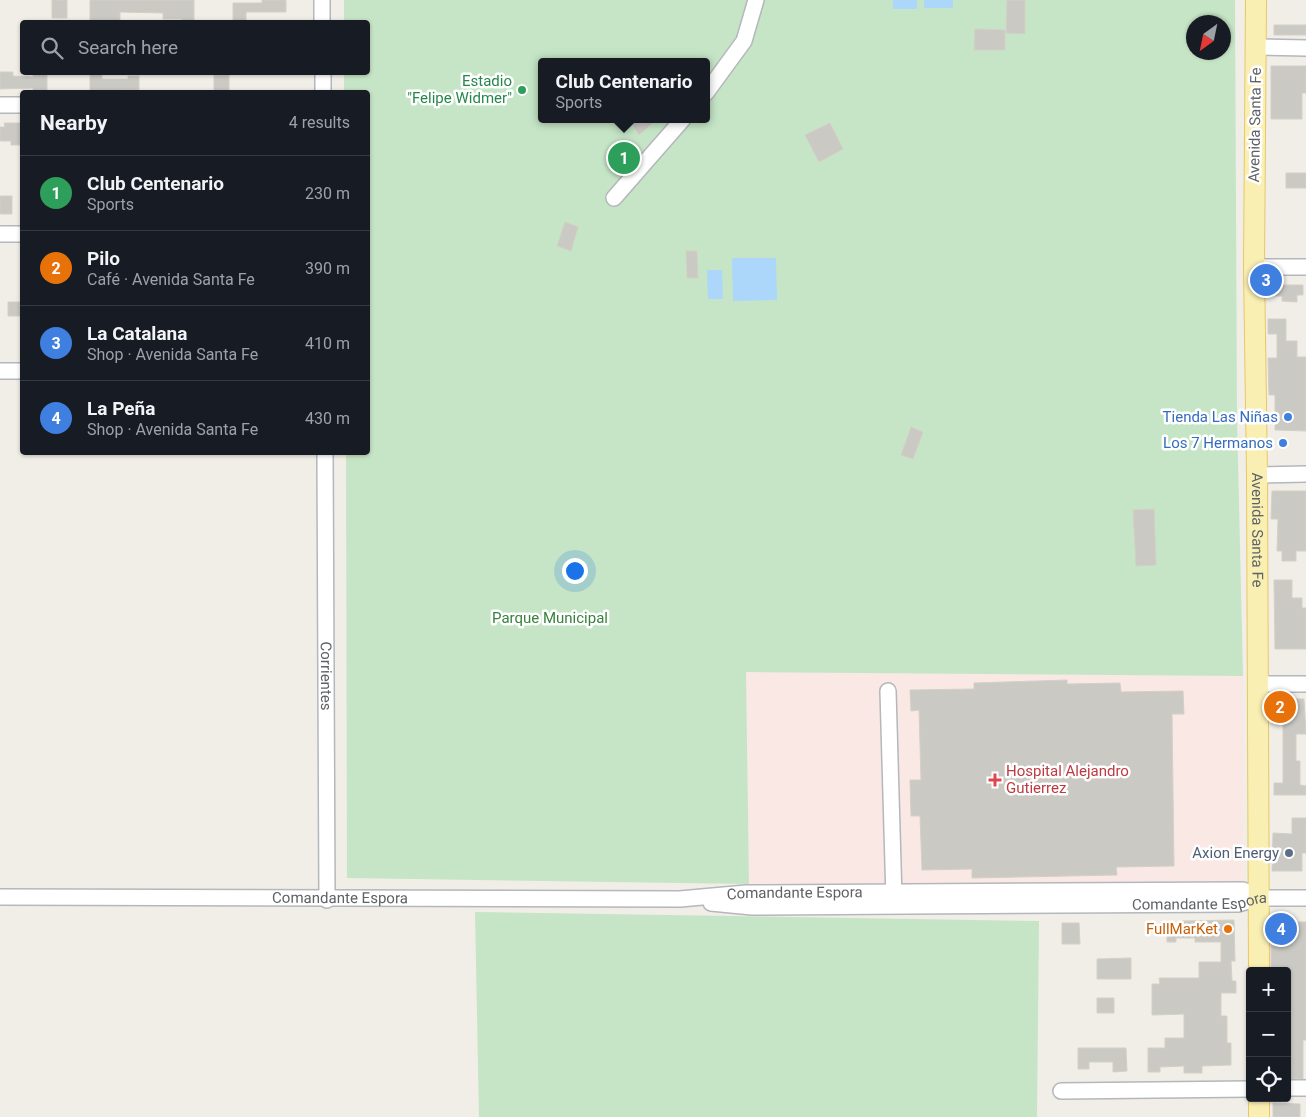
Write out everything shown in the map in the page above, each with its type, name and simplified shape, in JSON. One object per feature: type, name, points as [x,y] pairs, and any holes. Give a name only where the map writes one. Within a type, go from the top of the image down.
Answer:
[{"type":"main road","name":"Avenida Santa Fe","points":[[1256,0],[1254,267],[1257,474],[1259,967]]},
{"type":"main road","points":[[1259,1102],[1259,1117]]},
{"type":"street","points":[[322,0],[322,20]]},
{"type":"street","points":[[710,87],[744,40],[756,0]]},
{"type":"street","points":[[1256,47],[1306,48]]},
{"type":"street","points":[[323,75],[323,90]]},
{"type":"street","points":[[0,105],[20,105]]},
{"type":"street","points":[[614,198],[680,123]]},
{"type":"street","points":[[0,234],[20,234]]},
{"type":"street","points":[[1254,267],[1306,267]]},
{"type":"street","points":[[0,371],[20,371]]},
{"type":"street","name":"Corrientes","points":[[324,455],[327,900]]},
{"type":"street","points":[[1257,474],[1306,474]]},
{"type":"street","points":[[1258,684],[1306,684]]},
{"type":"street","points":[[888,691],[894,898]]},
{"type":"street","name":"Comandante Espora","points":[[0,897],[327,900],[680,899],[752,907],[894,898],[1243,890],[1258,898],[1306,898]]},
{"type":"street","points":[[1061,1091],[1246,1088]]},
{"type":"street","points":[[1291,1088],[1306,1088]]},
{"type":"shaded area","name":"Hospital Alejandro Gutierrez","points":[[746,672],[1243,676],[1243,884],[749,884]]},
{"type":"green space","name":"Parque Municipal","points":[[344,0],[1235,0],[1237,416],[1243,676],[746,672],[749,884],[347,878],[346,455],[370,455],[370,90],[344,90],[344,75],[370,75],[370,20],[344,20]]},
{"type":"green space","points":[[475,912],[1039,921],[1037,1117],[479,1117]]},
{"type":"water","points":[[893,0],[917,0],[917,9],[893,9]]},
{"type":"water","points":[[924,0],[953,0],[953,8],[924,8]]},
{"type":"water","points":[[732,258],[776,258],[777,300],[733,301]]},
{"type":"water","points":[[707,270],[722,270],[723,299],[708,299]]},
{"type":"building","points":[[52,0],[67,0],[67,18],[52,18]]},
{"type":"building","points":[[90,0],[194,0],[194,20],[163,19],[163,13],[120,12],[120,20],[90,20]]},
{"type":"building","points":[[262,0],[286,0],[286,12],[246,12],[246,20],[233,20],[233,3],[262,3]]},
{"type":"building","points":[[1007,0],[1025,0],[1025,34],[1006,33]]},
{"type":"building","points":[[1274,25],[1306,25],[1306,35],[1274,35]]},
{"type":"building","points":[[975,29],[1005,30],[1005,50],[974,50]]},
{"type":"building","points":[[1271,66],[1306,66],[1306,93],[1302,93],[1302,119],[1271,119]]},
{"type":"building","points":[[0,72],[13,72],[13,76],[33,77],[33,75],[47,75],[47,90],[33,90],[33,88],[0,89]]},
{"type":"building","points":[[90,75],[102,75],[102,79],[128,79],[128,76],[139,76],[139,90],[90,90]]},
{"type":"building","points":[[214,75],[229,75],[229,90],[214,90]]},
{"type":"building","points":[[4,123],[20,123],[20,145],[11,145],[11,141],[0,141],[0,127],[5,127]]},
{"type":"building","points":[[632,123],[652,123],[639,135]]},
{"type":"building","points":[[830,123],[843,149],[819,162],[805,135]]},
{"type":"building","points":[[1286,173],[1306,173],[1306,188],[1286,188]]},
{"type":"building","points":[[0,196],[12,196],[12,214],[0,214]]},
{"type":"building","points":[[565,222],[578,227],[571,251],[557,246]]},
{"type":"building","points":[[686,251],[697,251],[698,278],[687,278]]},
{"type":"building","points":[[1270,285],[1303,285],[1303,295],[1297,295],[1297,302],[1282,301],[1282,296],[1270,296]]},
{"type":"building","points":[[8,302],[20,302],[20,316],[8,316]]},
{"type":"building","points":[[1268,319],[1286,319],[1286,341],[1297,341],[1297,357],[1306,357],[1306,431],[1275,430],[1275,395],[1269,395],[1268,358],[1277,358],[1277,334],[1268,334]]},
{"type":"building","points":[[911,427],[923,432],[913,459],[901,455]]},
{"type":"building","points":[[1272,491],[1306,491],[1306,551],[1296,551],[1296,561],[1282,561],[1282,551],[1277,551],[1278,519],[1271,519]]},
{"type":"building","points":[[1154,509],[1156,565],[1136,566],[1133,510]]},
{"type":"building","points":[[1274,580],[1292,580],[1292,598],[1302,598],[1302,608],[1306,608],[1306,649],[1275,649]]},
{"type":"building","points":[[1067,680],[1067,684],[1120,683],[1121,692],[1183,691],[1184,714],[1172,714],[1174,866],[1116,867],[1117,875],[972,878],[972,869],[922,870],[920,816],[911,816],[910,780],[921,780],[919,710],[911,711],[910,690],[974,689],[974,683]]},
{"type":"building","points":[[1272,699],[1304,699],[1306,734],[1296,734],[1296,761],[1300,761],[1300,785],[1306,786],[1306,795],[1274,795],[1274,783],[1283,783],[1283,723],[1272,723]]},
{"type":"building","points":[[1292,818],[1306,818],[1306,853],[1302,853],[1302,871],[1272,871],[1273,833],[1292,834]]},
{"type":"building","points":[[1234,920],[1235,961],[1231,961],[1232,981],[1236,981],[1236,993],[1221,993],[1221,1016],[1227,1016],[1227,1043],[1231,1043],[1231,1065],[1202,1066],[1202,1073],[1184,1073],[1184,1066],[1160,1067],[1160,1072],[1148,1072],[1148,1048],[1165,1048],[1165,1038],[1184,1038],[1184,1014],[1152,1015],[1152,984],[1160,984],[1159,978],[1199,978],[1199,962],[1221,962],[1221,942],[1195,942],[1195,938],[1176,938],[1176,942],[1167,942],[1167,926],[1181,926],[1181,921]]},
{"type":"building","points":[[1271,922],[1306,922],[1306,1040],[1303,1040],[1303,1079],[1291,1079],[1291,967],[1271,967]]},
{"type":"building","points":[[1062,923],[1079,923],[1080,944],[1062,944]]},
{"type":"building","points":[[1131,958],[1131,979],[1097,979],[1097,959]]},
{"type":"building","points":[[1097,998],[1114,998],[1114,1013],[1097,1013]]},
{"type":"building","points":[[1078,1048],[1126,1048],[1127,1071],[1113,1072],[1113,1062],[1089,1062],[1089,1069],[1078,1069]]},
{"type":"building","points":[[1273,1103],[1300,1104],[1300,1117],[1273,1117]]},
{"type":"place","name":"Estadio \"Felipe Widmer\"","points":[[522,90]]},
{"type":"place","name":"Club Centenario","points":[[624,158]]},
{"type":"place","name":"La Catalana","points":[[1266,280]]},
{"type":"place","name":"Tienda Las Niñas","points":[[1288,417]]},
{"type":"place","name":"Los 7 Hermanos","points":[[1283,443]]},
{"type":"place","name":"Pilo","points":[[1280,707]]},
{"type":"place","name":"Hospital Alejandro Gutierrez","points":[[995,780]]},
{"type":"place","name":"Axion Energy","points":[[1289,853]]},
{"type":"place","name":"FullMarKet","points":[[1228,929]]},
{"type":"place","name":"La Peña","points":[[1281,929]]}]
